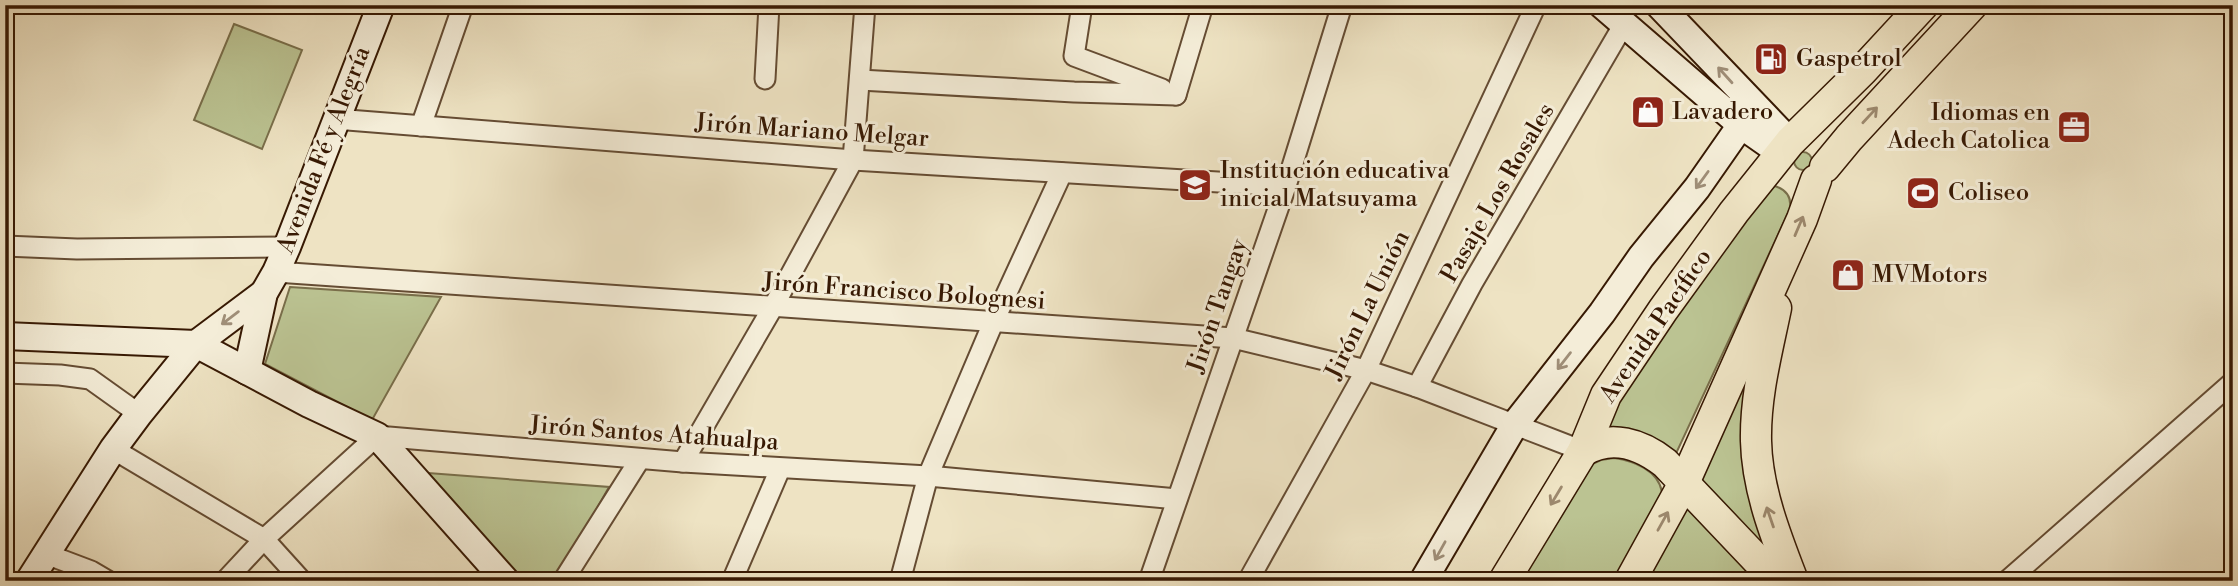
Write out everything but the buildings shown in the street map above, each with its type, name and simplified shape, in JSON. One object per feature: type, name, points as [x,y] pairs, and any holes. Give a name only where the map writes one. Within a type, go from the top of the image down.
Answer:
[{"type":"main road","name":"Avenida Fé y Alegría","points":[[247,371],[270,282],[287,247],[381,5]]},
{"type":"main road","points":[[1602,5],[1741,125],[1785,147]]},
{"type":"main road","points":[[1659,5],[1785,147]]},
{"type":"main road","name":"Avenida Pacífico","points":[[1504,581],[1583,451],[1606,395],[1734,212],[1785,147],[1923,5]]},
{"type":"main road","points":[[1630,581],[1684,483],[1821,174],[1849,138],[1972,5]]},
{"type":"main road","points":[[1423,581],[1515,425],[1602,313],[1641,257],[1697,188],[1741,125]]},
{"type":"main road","points":[[1785,147],[1805,138],[1819,145],[1824,151],[1821,174]]},
{"type":"main road","points":[[1785,257],[1760,386],[1756,442],[1764,500],[1793,581]]},
{"type":"main road","name":"Avenida Fé y Alegría","points":[[29,581],[113,449],[139,414],[197,344],[270,282]]},
{"type":"main road","points":[[5,336],[197,344],[319,409],[377,436],[506,581]]},
{"type":"main road","points":[[1583,451],[1591,446],[1613,442],[1634,444],[1651,452],[1777,581]]},
{"type":"street","points":[[421,126],[463,5]]},
{"type":"street","points":[[765,79],[769,5]]},
{"type":"street","points":[[683,462],[773,307],[853,160],[865,5]]},
{"type":"street","points":[[1082,5],[1074,56],[1176,95]]},
{"type":"street","points":[[1176,95],[1203,5]]},
{"type":"street","name":"Jirón Tangay","points":[[1149,581],[1286,186],[1342,5]]},
{"type":"street","name":"Jirón La Unión","points":[[1248,581],[1366,370],[1536,5]]},
{"type":"street","name":"Pasaje Los Rosales","points":[[1417,387],[1472,284],[1624,24]]},
{"type":"street","points":[[860,80],[1176,95]]},
{"type":"street","name":"Jirón Mariano Melgar","points":[[335,119],[853,160],[1286,186]]},
{"type":"street","points":[[900,581],[928,476],[993,323],[1062,173]]},
{"type":"street","points":[[5,246],[77,249],[287,247]]},
{"type":"street","name":"Jirón Francisco Bolognesi","points":[[270,282],[773,307],[1233,338],[1366,370],[1583,451]]},
{"type":"street","points":[[5,373],[90,379],[139,414]]},
{"type":"street","points":[[2007,581],[2233,382]]},
{"type":"street","points":[[225,581],[264,539],[377,436]]},
{"type":"street","name":"Jirón Santos Atahualpa","points":[[377,436],[640,459],[928,476],[1177,499]]},
{"type":"street","points":[[113,449],[264,539],[302,581]]},
{"type":"street","points":[[563,581],[640,459]]},
{"type":"street","points":[[732,581],[780,469]]},
{"type":"street","points":[[46,554],[91,571],[108,581]]},
{"type":"green space","points":[[234,24],[302,50],[262,149],[194,120]]},
{"type":"green space","points":[[1803,152],[1809,155],[1812,161],[1809,167],[1803,170],[1797,167],[1794,161],[1797,155]]},
{"type":"green space","points":[[1771,185],[1786,193],[1790,200],[1790,209],[1673,460],[1604,431],[1658,324]]},
{"type":"green space","points":[[290,287],[441,297],[372,420],[265,364]]},
{"type":"green space","points":[[1756,345],[1786,580],[1695,481]]},
{"type":"green space","points":[[1614,458],[1629,461],[1650,472],[1660,484],[1662,492],[1616,581],[1513,581],[1588,466]]},
{"type":"green space","points":[[428,473],[609,487],[556,581],[520,581]]},
{"type":"green space","points":[[1686,498],[1763,581],[1647,581]]},
{"type":"place","name":"Gaspetrol","points":[[1771,59]]},
{"type":"place","name":"Lavadero","points":[[1648,112]]},
{"type":"place","name":"Idiomas en Adech Catolica","points":[[2074,127]]},
{"type":"place","name":"Institución educativa inicial Matsuyama","points":[[1195,185]]},
{"type":"place","name":"Coliseo","points":[[1923,193]]},
{"type":"place","name":"MVMotors","points":[[1848,275]]}]
